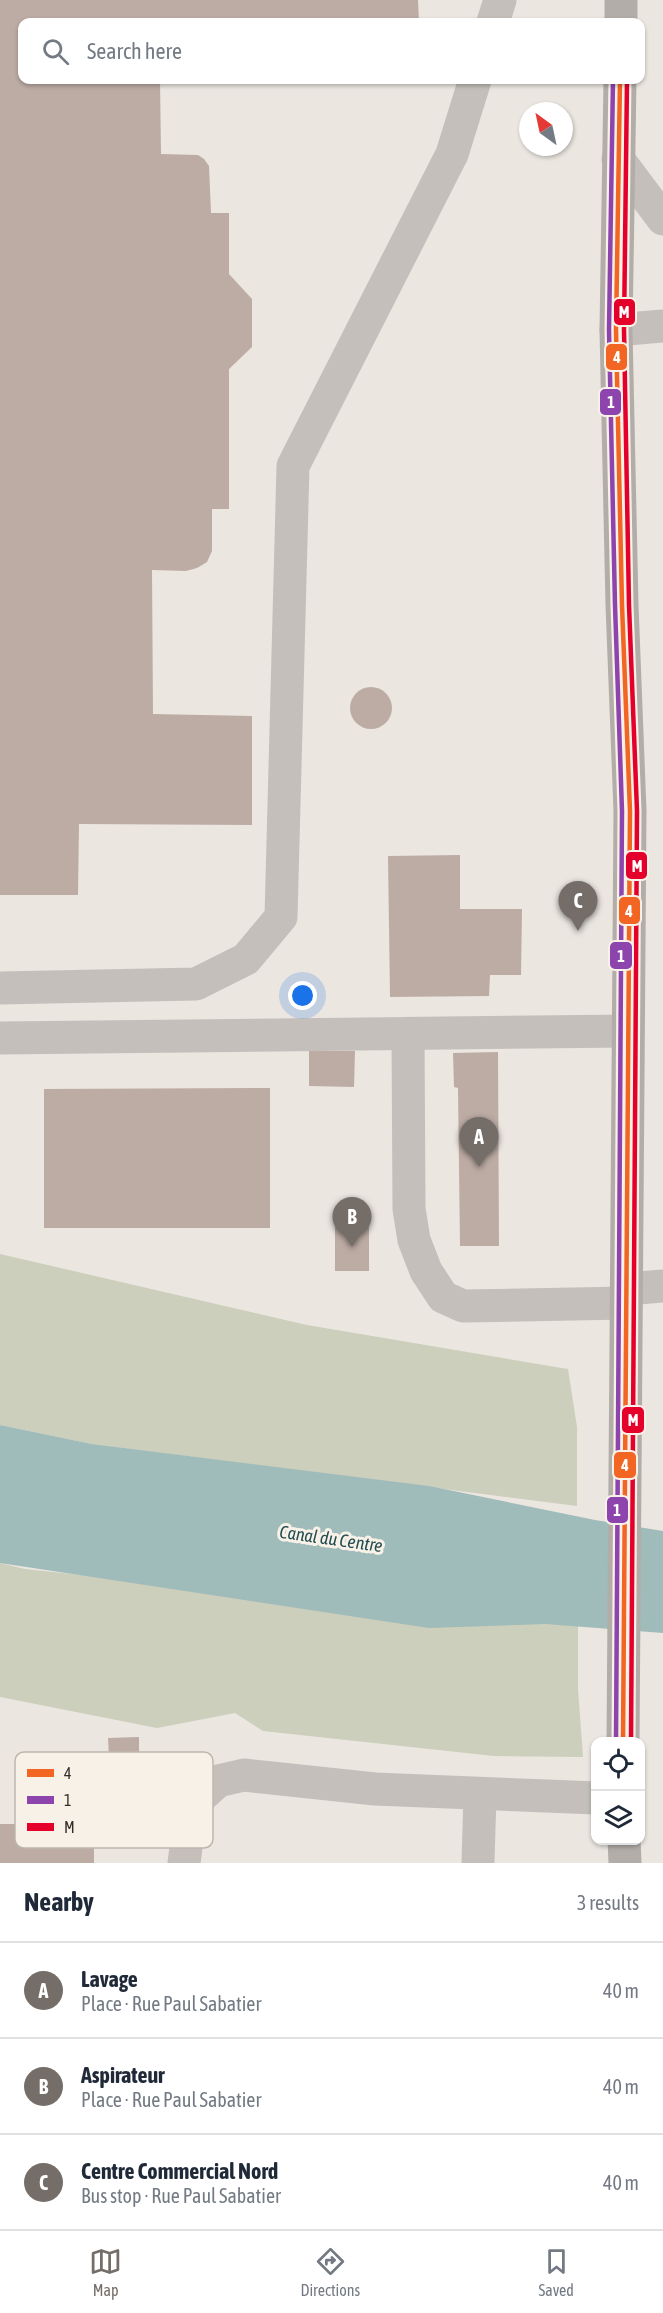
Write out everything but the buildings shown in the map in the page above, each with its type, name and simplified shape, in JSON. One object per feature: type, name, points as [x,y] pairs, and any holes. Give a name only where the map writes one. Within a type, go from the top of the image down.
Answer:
[{"type":"main road","points":[[621,0],[621,18]]},
{"type":"main road","points":[[620,84],[616,330],[622,605],[630,811],[623,1734]]},
{"type":"main road","points":[[624,1845],[625,1863]]},
{"type":"street","points":[[494,18],[500,0]]},
{"type":"street","points":[[0,988],[196,984],[246,959],[281,917],[294,466],[452,154],[474,84]]},
{"type":"street","points":[[618,159],[663,219]]},
{"type":"street","points":[[616,330],[663,326]]},
{"type":"street","points":[[0,1038],[628,1031]]},
{"type":"street","points":[[408,1034],[409,1209],[414,1240],[426,1271],[443,1297],[463,1306],[626,1296],[663,1286]]},
{"type":"street","points":[[213,1786],[218,1781],[244,1775],[375,1789],[591,1798]]},
{"type":"street","points":[[478,1863],[480,1794]]},
{"type":"street","points":[[184,1863],[186,1848]]},
{"type":"green space","points":[[0,1254],[307,1325],[568,1369],[577,1427],[577,1506],[92,1444],[0,1425]]},
{"type":"green space","points":[[0,1563],[25,1569],[545,1624],[578,1625],[578,1689],[583,1757],[494,1756],[263,1731],[235,1713],[157,1728],[0,1697]]},
{"type":"water","name":"Canal du Centre","points":[[0,1425],[92,1444],[429,1486],[595,1520],[663,1531],[663,1633],[545,1624],[429,1628],[0,1563]]},
{"type":"transit line","name":"1","points":[[613,84],[609,330],[622,811],[616,1737]]},
{"type":"transit line","name":"4","points":[[620,84],[616,330],[622,605],[630,811],[623,1737]]},
{"type":"transit line","name":"M","points":[[627,84],[624,330],[629,605],[637,811],[631,1737]]},
{"type":"place","name":"Centre Commercial Nord","points":[[578,931]]},
{"type":"place","name":"Lavage","points":[[479,1167]]},
{"type":"place","name":"Aspirateur","points":[[352,1247]]}]
